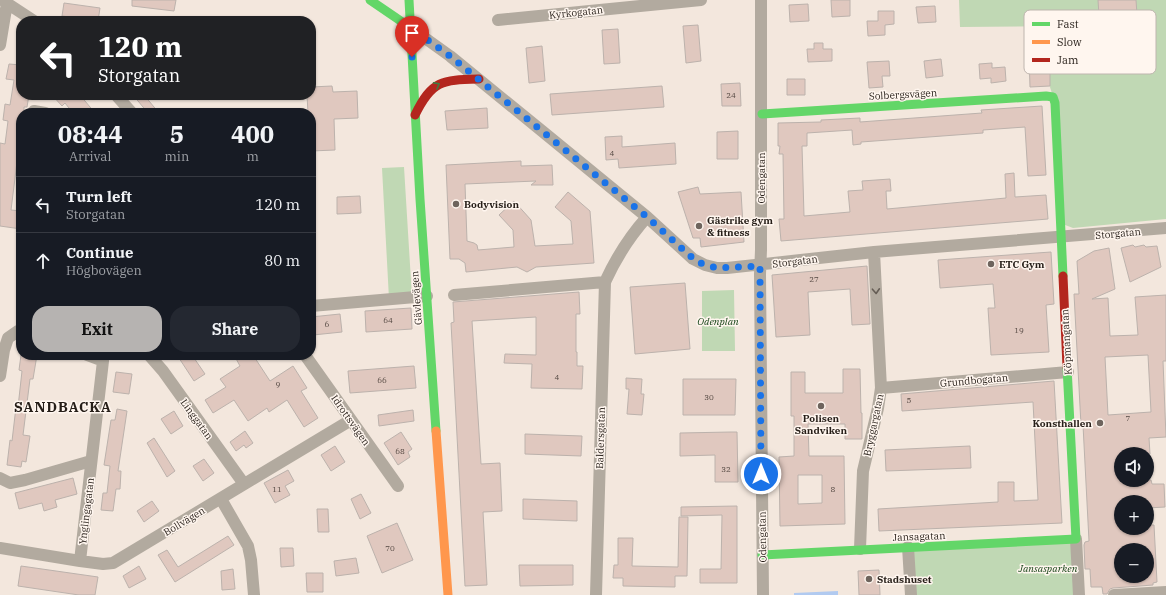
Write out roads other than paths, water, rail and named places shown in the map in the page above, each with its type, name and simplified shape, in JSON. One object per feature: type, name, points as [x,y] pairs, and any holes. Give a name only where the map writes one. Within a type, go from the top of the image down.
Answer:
[{"type":"street","name":"Gävlevägen","points":[[410,0],[415,116],[448,595]]},
{"type":"street","name":"Kyrkogatan","points":[[498,20],[701,0]]},
{"type":"street","name":"Odengatan","points":[[761,0],[762,114],[760,266],[763,595]]},
{"type":"street","points":[[0,45],[4,1],[26,16]]},
{"type":"street","points":[[373,1],[411,28]]},
{"type":"street","name":"Storgatan","points":[[411,28],[479,79],[647,217],[692,258],[701,264],[717,268],[760,266],[874,252],[1060,238],[1166,228]]},
{"type":"street","points":[[415,116],[420,103],[432,87],[447,80],[479,79]]},
{"type":"street","name":"Solbergsvägen","points":[[762,114],[1046,96]]},
{"type":"street","name":"Köpmangatan","points":[[1046,96],[1053,97],[1055,103],[1060,238],[1079,595]]},
{"type":"street","points":[[120,100],[128,108]]},
{"type":"street","points":[[454,295],[605,282],[623,247],[647,217]]},
{"type":"street","name":"Bryggargatan","points":[[860,549],[863,471],[878,408],[880,388],[874,252]]},
{"type":"street","name":"Baldersgatan","points":[[596,595],[605,282]]},
{"type":"street","points":[[316,306],[427,296]]},
{"type":"street","points":[[0,376],[2,349],[8,338],[16,332]]},
{"type":"street","name":"Ynglingagatan","points":[[80,561],[103,361],[100,360]]},
{"type":"street","name":"Linggatan","points":[[154,360],[244,484]]},
{"type":"street","name":"Idrottsvägen","points":[[309,360],[398,486]]},
{"type":"street","name":"Grundbogatan","points":[[880,388],[1068,372]]},
{"type":"street","name":"Bollvägen","points":[[0,548],[80,561],[103,564],[113,563],[351,420]]},
{"type":"street","name":"Ynglingagatan","points":[[0,478],[10,483],[92,461]]},
{"type":"street","points":[[221,499],[248,546],[251,560],[254,595]]},
{"type":"street","name":"Jansagatan","points":[[762,554],[1053,542],[1076,539]]},
{"type":"street","points":[[908,547],[910,595]]},
{"type":"street","points":[[1114,595],[1166,592]]},
{"type":"water","points":[[838,591],[838,595],[794,595],[794,593]]},
{"type":"place","name":"Bodyvision","points":[[456,204]]},
{"type":"place","name":"Gästrike gym & fitness","points":[[699,226]]},
{"type":"place","name":"ETC Gym","points":[[991,264]]},
{"type":"place","name":"Polisen Sandviken","points":[[821,406]]},
{"type":"place","name":"Konsthallen","points":[[1100,423]]},
{"type":"place","name":"Stadshuset","points":[[869,579]]},
{"type":"district","name":"SANDBACKA","points":[[63,407]]},
{"type":"park label","name":"Odenplan","points":[[718,321]]},
{"type":"park label","name":"Jansasparken","points":[[1048,568]]}]
